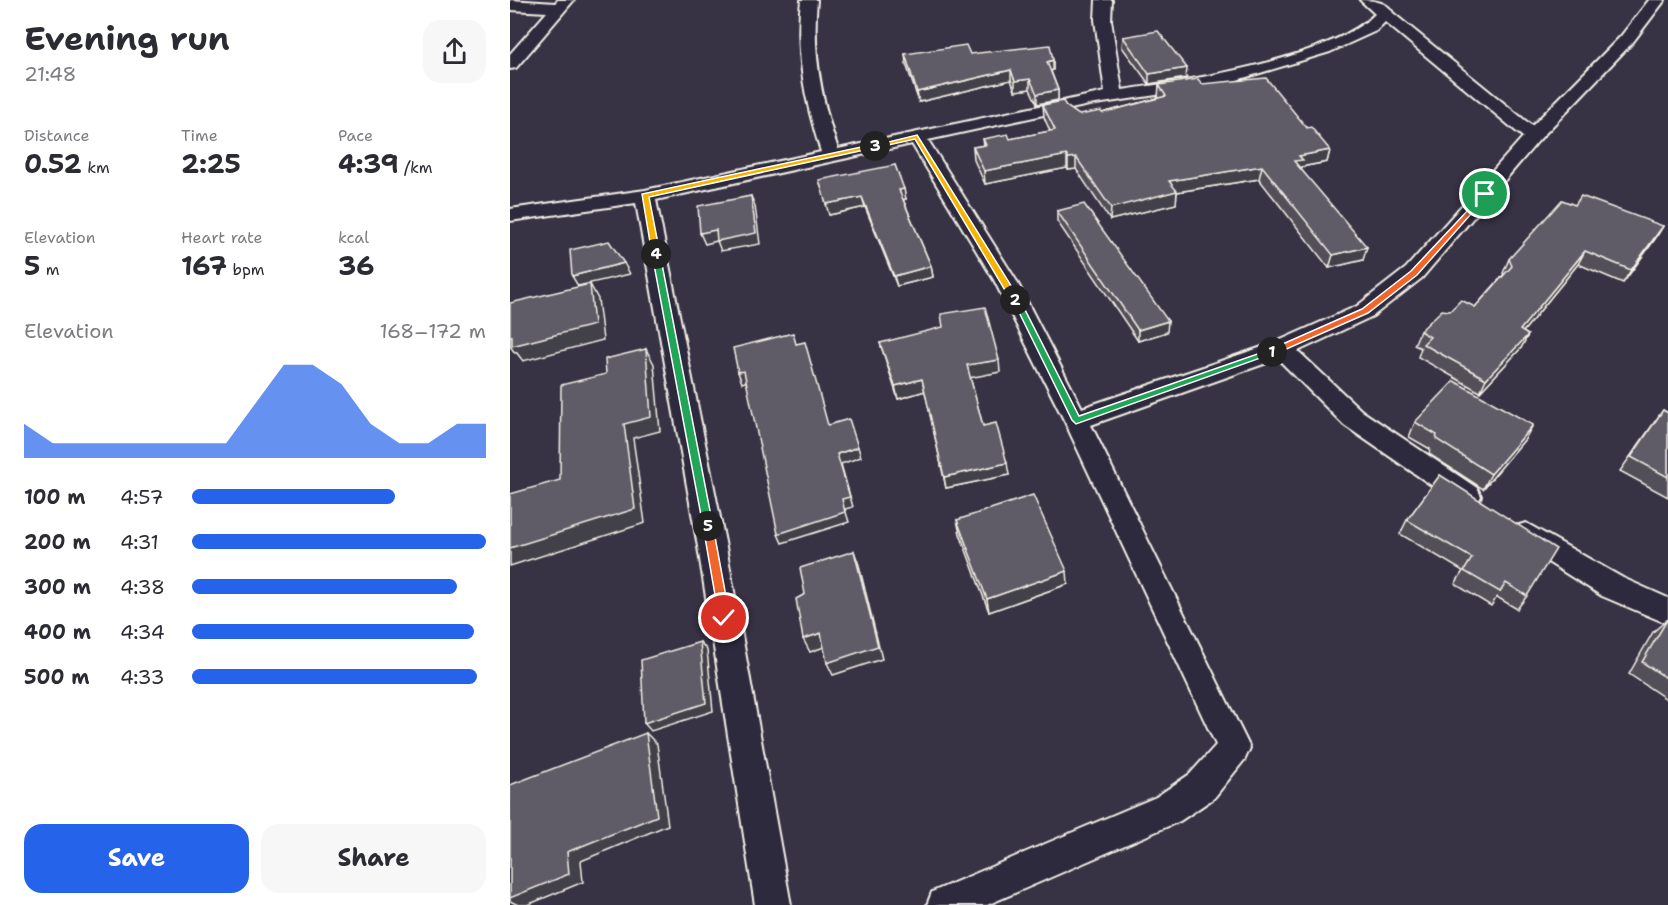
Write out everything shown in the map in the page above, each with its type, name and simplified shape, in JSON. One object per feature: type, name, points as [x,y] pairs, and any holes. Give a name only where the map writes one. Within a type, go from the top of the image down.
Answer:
[{"type":"street","points":[[809,0],[806,21],[814,100],[831,155]]},
{"type":"street","points":[[1104,0],[1103,20],[1114,96]]},
{"type":"street","points":[[1368,0],[1386,12],[1533,136]]},
{"type":"street","points":[[1076,420],[1282,349],[1365,311],[1414,273],[1533,136],[1627,39],[1657,0]]},
{"type":"street","points":[[510,4],[562,4]]},
{"type":"street","points":[[510,64],[562,4]]},
{"type":"street","points":[[510,215],[645,196],[1114,96],[1211,82],[1324,49],[1370,28],[1386,12]]},
{"type":"street","points":[[917,137],[1005,280],[1076,420],[1234,748],[1202,786],[1168,809],[945,905]]},
{"type":"street","points":[[645,196],[712,547],[773,905]]},
{"type":"street","points":[[1282,349],[1319,388],[1353,418],[1582,570],[1653,606],[1668,611]]},
{"type":"building","points":[[1158,31],[1187,68],[1149,74],[1123,37]]},
{"type":"building","points":[[966,45],[970,54],[1050,45],[1053,60],[1047,62],[1058,90],[1037,94],[1030,79],[1015,81],[1011,70],[917,92],[905,54]]},
{"type":"building","points":[[1266,78],[1307,128],[1311,127],[1330,150],[1299,156],[1303,160],[1294,161],[1367,247],[1333,255],[1262,166],[1169,181],[1177,191],[1111,208],[1076,157],[1068,158],[1067,155],[984,171],[973,147],[986,145],[983,139],[1008,134],[1010,139],[1055,130],[1043,105],[1063,101],[1079,115],[1101,111],[1102,113],[1166,96],[1159,85],[1198,79],[1202,84]]},
{"type":"building","points":[[895,165],[904,189],[899,190],[931,266],[894,276],[862,197],[826,204],[819,180]]},
{"type":"building","points":[[751,196],[756,233],[717,241],[716,230],[700,233],[698,206]]},
{"type":"building","points":[[1581,196],[1663,226],[1631,270],[1585,251],[1520,330],[1528,335],[1486,379],[1423,344],[1430,337],[1420,331],[1442,310],[1450,311],[1461,300],[1475,307],[1512,266],[1509,259],[1562,200],[1575,205]]},
{"type":"building","points":[[1084,204],[1168,321],[1138,330],[1057,211]]},
{"type":"building","points":[[609,241],[624,263],[572,276],[570,250]]},
{"type":"building","points":[[590,284],[594,325],[512,346],[510,303]]},
{"type":"building","points":[[985,307],[999,360],[967,365],[983,426],[996,423],[1007,463],[944,477],[922,379],[895,386],[880,343],[943,327],[941,314]]},
{"type":"building","points":[[793,333],[796,344],[805,342],[828,425],[849,419],[858,447],[837,454],[850,497],[842,499],[845,512],[778,534],[744,371],[738,372],[733,348]]},
{"type":"building","points":[[646,349],[651,417],[624,424],[635,509],[510,548],[510,494],[560,480],[561,385],[606,374],[605,359]]},
{"type":"building","points":[[1454,381],[1533,425],[1491,474],[1436,439],[1437,435],[1415,422]]},
{"type":"building","points":[[1663,410],[1668,413],[1668,477],[1631,457]]},
{"type":"building","points":[[1440,475],[1556,549],[1527,596],[1506,583],[1500,592],[1464,571],[1472,558],[1407,520]]},
{"type":"building","points":[[1033,495],[1067,571],[987,599],[957,520]]},
{"type":"building","points":[[854,551],[878,646],[827,663],[821,633],[803,639],[796,599],[805,594],[800,568]]},
{"type":"building","points":[[1668,620],[1668,679],[1642,662]]},
{"type":"building","points":[[700,642],[706,703],[644,723],[641,660]]},
{"type":"building","points":[[646,733],[657,816],[567,852],[569,874],[510,898],[510,785]]},
{"type":"route","points":[[724,618],[645,196],[917,137],[1005,280],[1076,420],[1282,349],[1365,311],[1414,273],[1485,194]]}]
